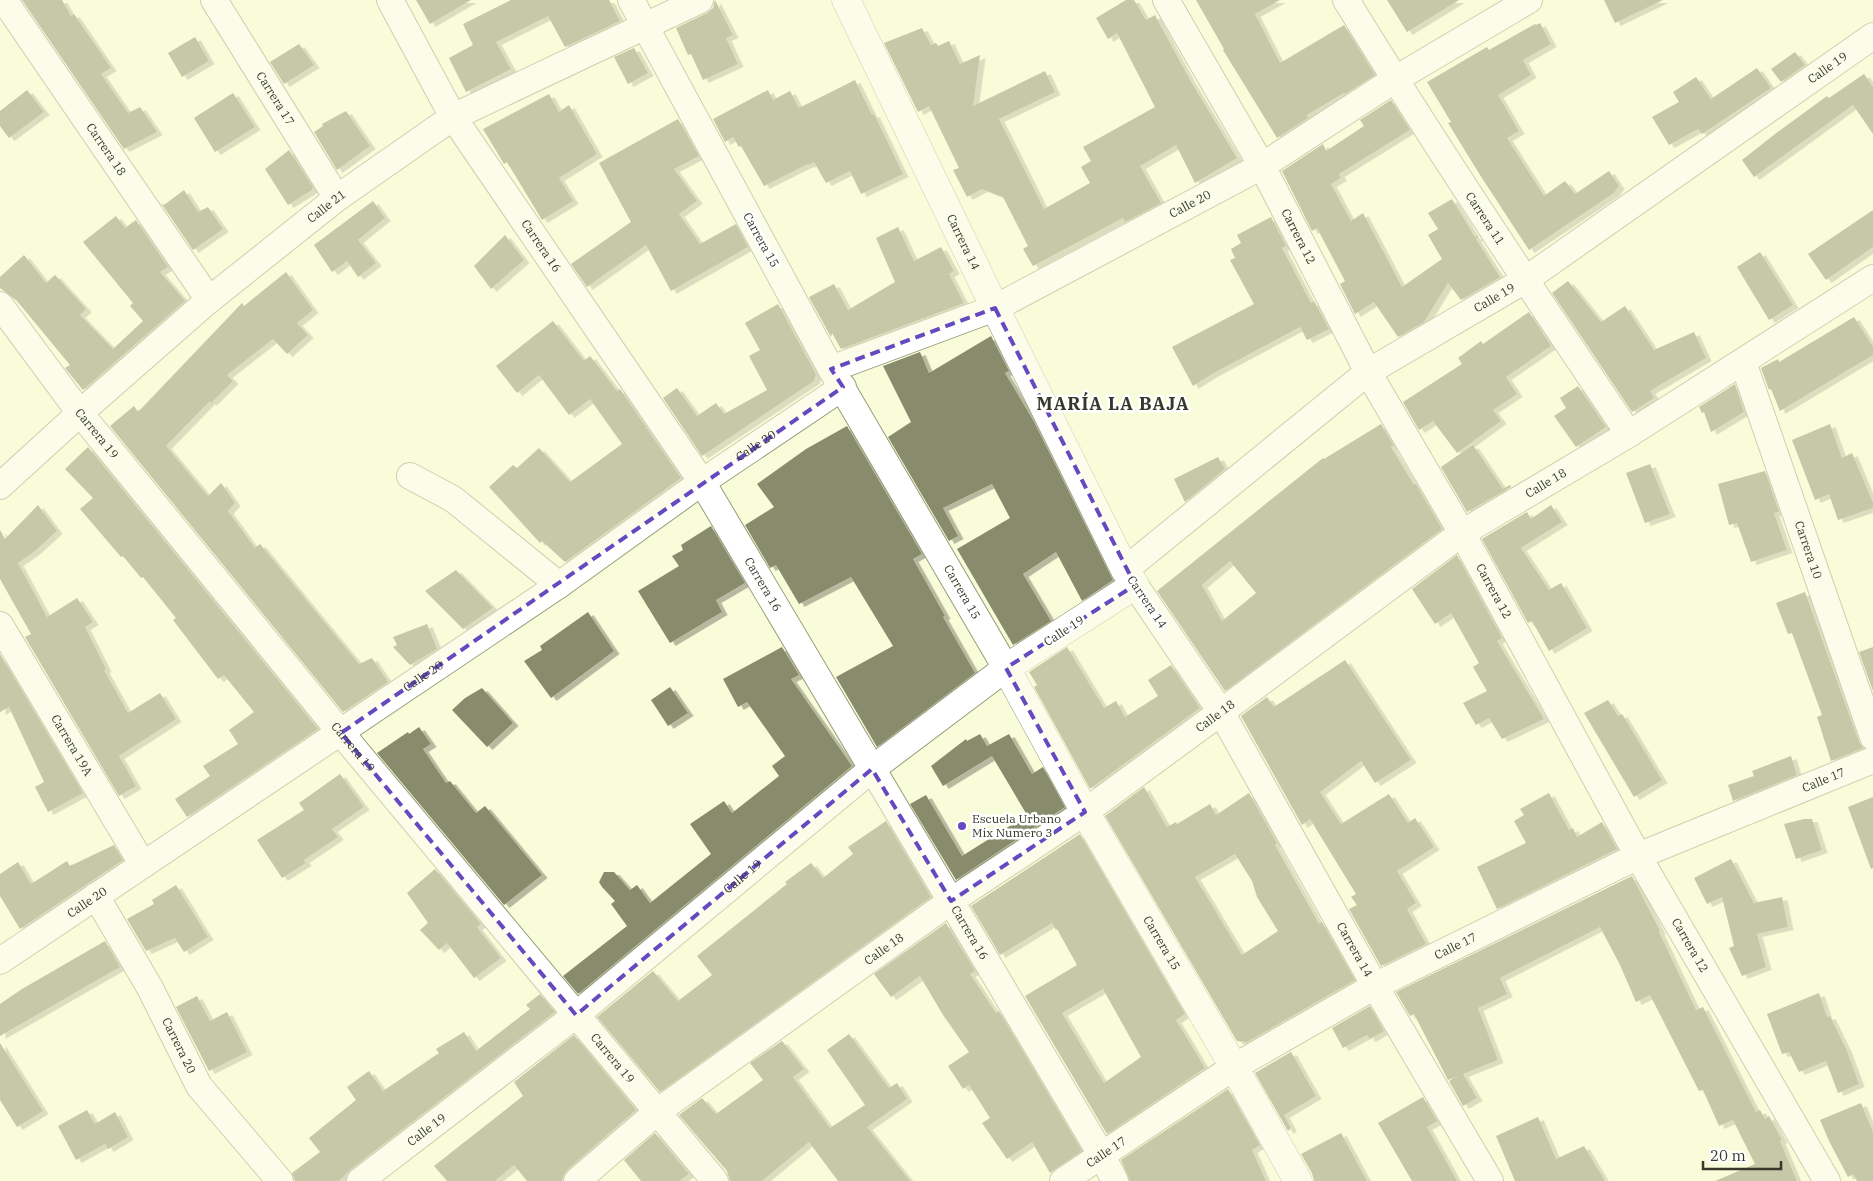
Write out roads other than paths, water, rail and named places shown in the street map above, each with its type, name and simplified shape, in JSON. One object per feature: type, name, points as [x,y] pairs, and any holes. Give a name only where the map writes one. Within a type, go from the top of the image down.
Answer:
[{"type":"street","name":"Carrera 18","points":[[4,0],[209,300]]},
{"type":"street","name":"Carrera 17","points":[[214,0],[337,198]]},
{"type":"street","name":"Carrera 16","points":[[390,0],[453,116],[702,482],[1101,1154],[1115,1181]]},
{"type":"street","name":"Carrera 15","points":[[631,0],[837,378],[1006,668],[1085,812],[1234,1067],[1298,1181]]},
{"type":"street","name":"Calle 21","points":[[0,486],[80,412],[209,300],[337,198],[453,116],[700,0]]},
{"type":"street","name":"Carrera 14","points":[[846,0],[995,308],[1130,577],[1221,712],[1375,986],[1490,1181]]},
{"type":"street","name":"Carrera 12","points":[[1166,0],[1262,166],[1368,372],[1462,533],[1638,856],[1827,1181]]},
{"type":"street","name":"Carrera 11","points":[[1346,0],[1394,80],[1629,434]]},
{"type":"street","name":"Calle 20","points":[[0,961],[559,586],[702,482],[837,378],[995,308],[1262,166],[1394,80],[1529,0]]},
{"type":"street","name":"Calle 19","points":[[360,1181],[576,1015],[872,769],[1130,577],[1368,372],[1525,280],[1873,36]]},
{"type":"street","name":"Calle 18","points":[[577,1181],[657,1112],[951,902],[1085,812],[1462,533],[1629,434],[1873,278]]},
{"type":"street","name":"Carrera 19","points":[[0,306],[80,412],[341,733],[715,1181]]},
{"type":"street","name":"Carrera 10","points":[[1743,362],[1873,737]]},
{"type":"street","points":[[410,476],[453,499],[559,586]]},
{"type":"street","name":"Carrera 19A","points":[[0,624],[143,865]]},
{"type":"street","name":"Calle 17","points":[[1063,1181],[1234,1067],[1375,986],[1638,856],[1873,760]]},
{"type":"street","name":"Carrera 20","points":[[96,896],[150,988],[199,1086],[280,1181]]},
{"type":"place","name":"Escuela Urbano Mix Numero 3","points":[[962,826]]},
{"type":"district","name":"MARÍA LA BAJA","points":[[1113,404]]}]
